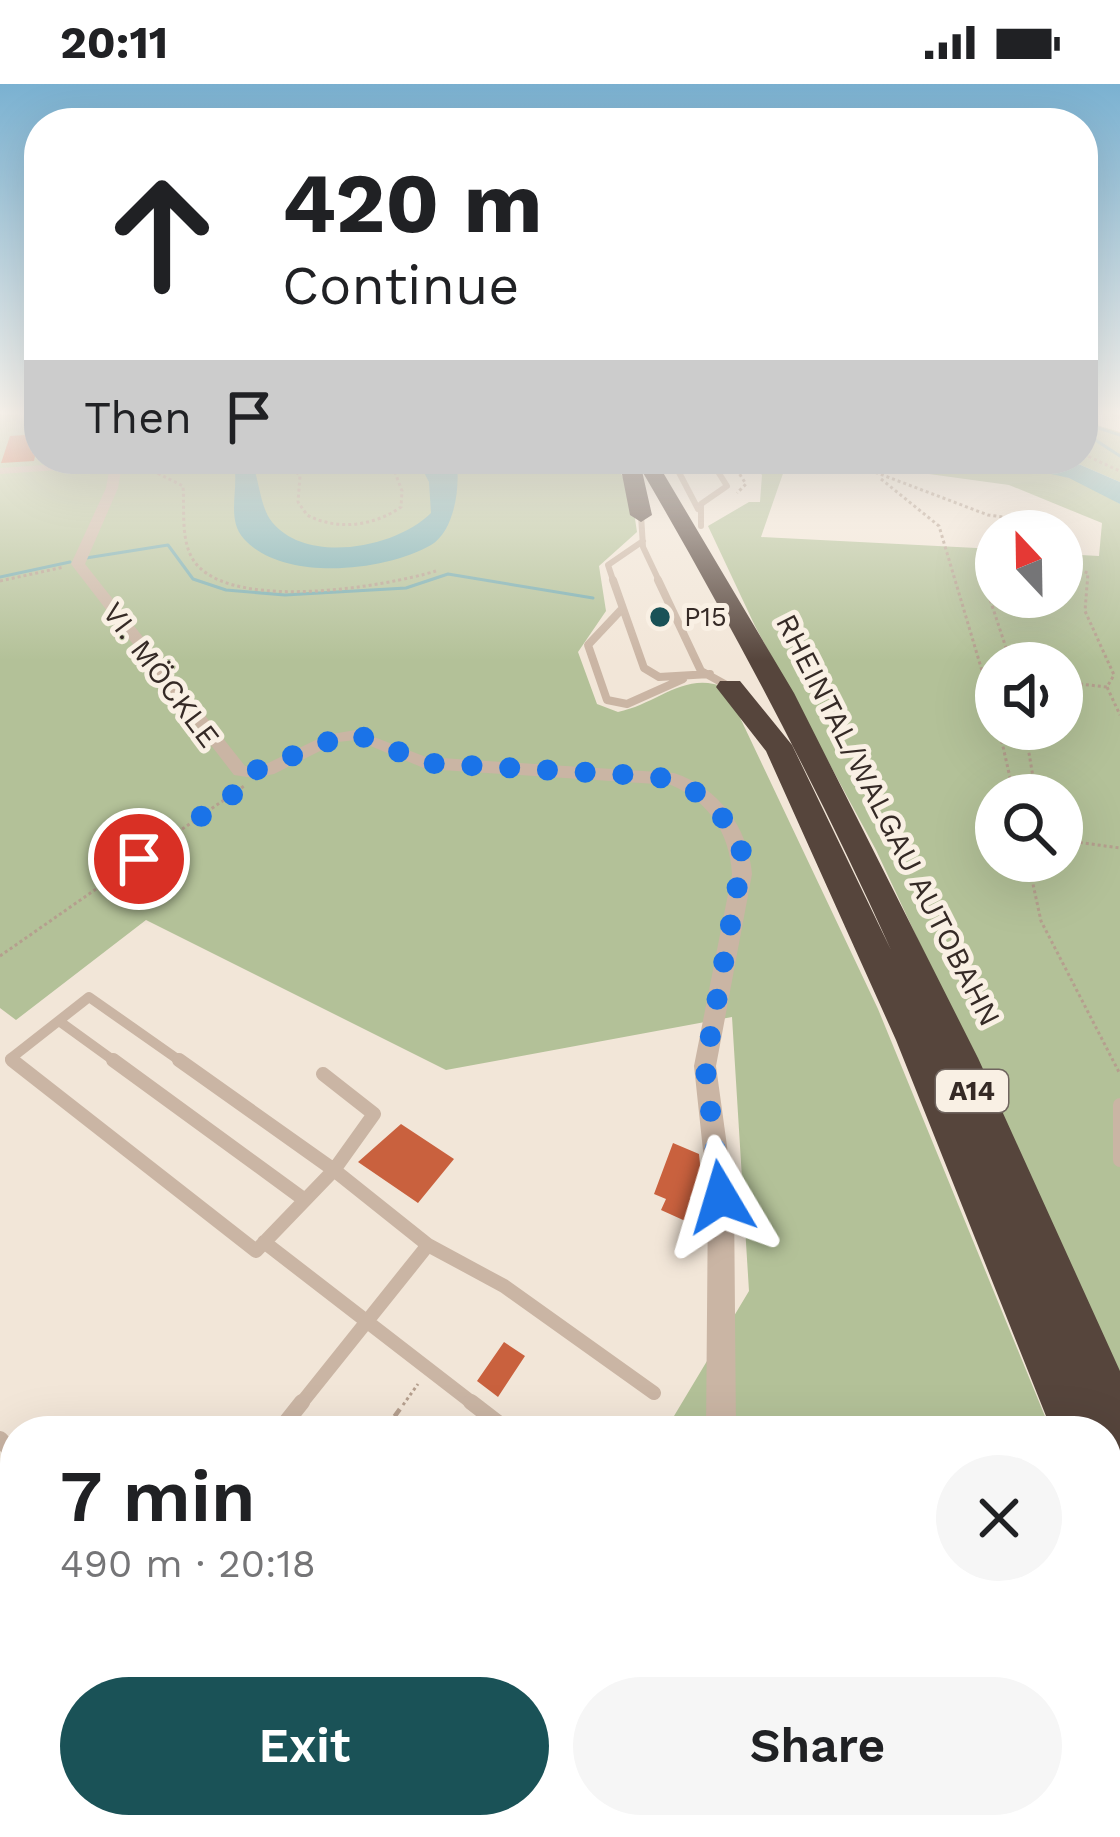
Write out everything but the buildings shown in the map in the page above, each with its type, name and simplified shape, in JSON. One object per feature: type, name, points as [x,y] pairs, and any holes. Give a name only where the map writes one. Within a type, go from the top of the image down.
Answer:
[{"type":"highway","points":[[639,497],[641,515]]},
{"type":"highway","name":"A14","points":[[652,497],[777,746],[915,1040],[1071,1416]]},
{"type":"highway","name":"RHEINTAL/WALGAU AUTOBAHN","points":[[658,497],[718,586],[945,1031],[1114,1416]]},
{"type":"highway","points":[[700,518],[723,578],[718,586]]},
{"type":"highway","points":[[720,681],[777,746]]},
{"type":"street","points":[[78,564],[103,497]]},
{"type":"street","name":"VI. MÖCKLE","points":[[78,564],[230,765],[249,773]]},
{"type":"street","points":[[249,773],[273,768],[327,740],[358,735],[426,763],[674,779],[695,788],[734,833],[743,855],[742,874],[705,1066],[721,1197],[722,1416]]},
{"type":"lane","points":[[690,497],[700,518],[718,497]]},
{"type":"lane","points":[[641,515],[643,542],[696,662],[720,681]]},
{"type":"lane","points":[[643,542],[610,560],[621,610],[650,674],[720,681]]},
{"type":"lane","points":[[621,610],[588,645],[607,700],[627,704],[687,676]]},
{"type":"lane","points":[[323,1074],[374,1114],[334,1170],[302,1198],[256,1251],[5,1059],[89,997],[334,1170],[428,1245],[504,1286],[654,1393]]},
{"type":"lane","points":[[59,1021],[302,1198]]},
{"type":"lane","points":[[1120,1105],[1120,1160]]},
{"type":"lane","points":[[264,1243],[489,1416]]},
{"type":"lane","points":[[291,1416],[428,1245]]},
{"type":"path","points":[[184,497],[192,556],[202,571],[224,581],[265,589],[394,583],[436,571]]},
{"type":"path","points":[[297,497],[303,510],[320,520],[354,524],[387,517],[400,507],[402,497]]},
{"type":"path","points":[[898,497],[926,508],[939,526],[975,647]]},
{"type":"path","points":[[933,497],[975,511]]},
{"type":"path","points":[[0,581],[78,564]]},
{"type":"path","points":[[1083,570],[1088,572],[1085,611],[1114,675],[1107,687]]},
{"type":"path","points":[[1083,684],[1107,687]]},
{"type":"path","points":[[1107,687],[1120,715]]},
{"type":"path","points":[[0,956],[244,787],[249,773]]},
{"type":"path","points":[[1083,843],[1120,848]]},
{"type":"path","points":[[1033,882],[1041,921],[1120,1075]]},
{"type":"path","points":[[395,1416],[428,1371]]},
{"type":"green space","points":[[0,497],[632,497],[637,532],[599,566],[606,611],[578,652],[597,704],[618,712],[697,683],[726,688],[878,1009],[1045,1416],[674,1416],[749,1291],[732,1017],[446,1070],[146,920],[16,1020],[0,1008]]},
{"type":"green space","points":[[775,497],[761,537],[975,548],[975,618],[1083,618],[1083,555],[1099,556],[1102,523],[1083,515],[1083,510],[1038,497],[1107,497],[1120,504],[1120,1372],[876,850],[755,626],[708,526],[749,502]]},
{"type":"water","points":[[234,497],[261,497],[272,522],[287,535],[307,544],[352,547],[375,543],[416,525],[431,513],[430,497],[455,497],[446,529],[431,545],[387,562],[334,568],[283,562],[261,553],[238,530]]},
{"type":"waterway","points":[[86,558],[168,545],[193,579],[226,590],[285,595],[406,588],[448,574],[593,598]]},
{"type":"waterway","points":[[0,577],[70,562]]},
{"type":"place","name":"P15","points":[[660,617]]},
{"type":"route","points":[[139,859],[244,787],[249,773],[273,768],[345,735],[358,735],[398,756],[426,763],[650,776],[695,788],[734,833],[743,855],[705,1066],[721,1197]]}]
